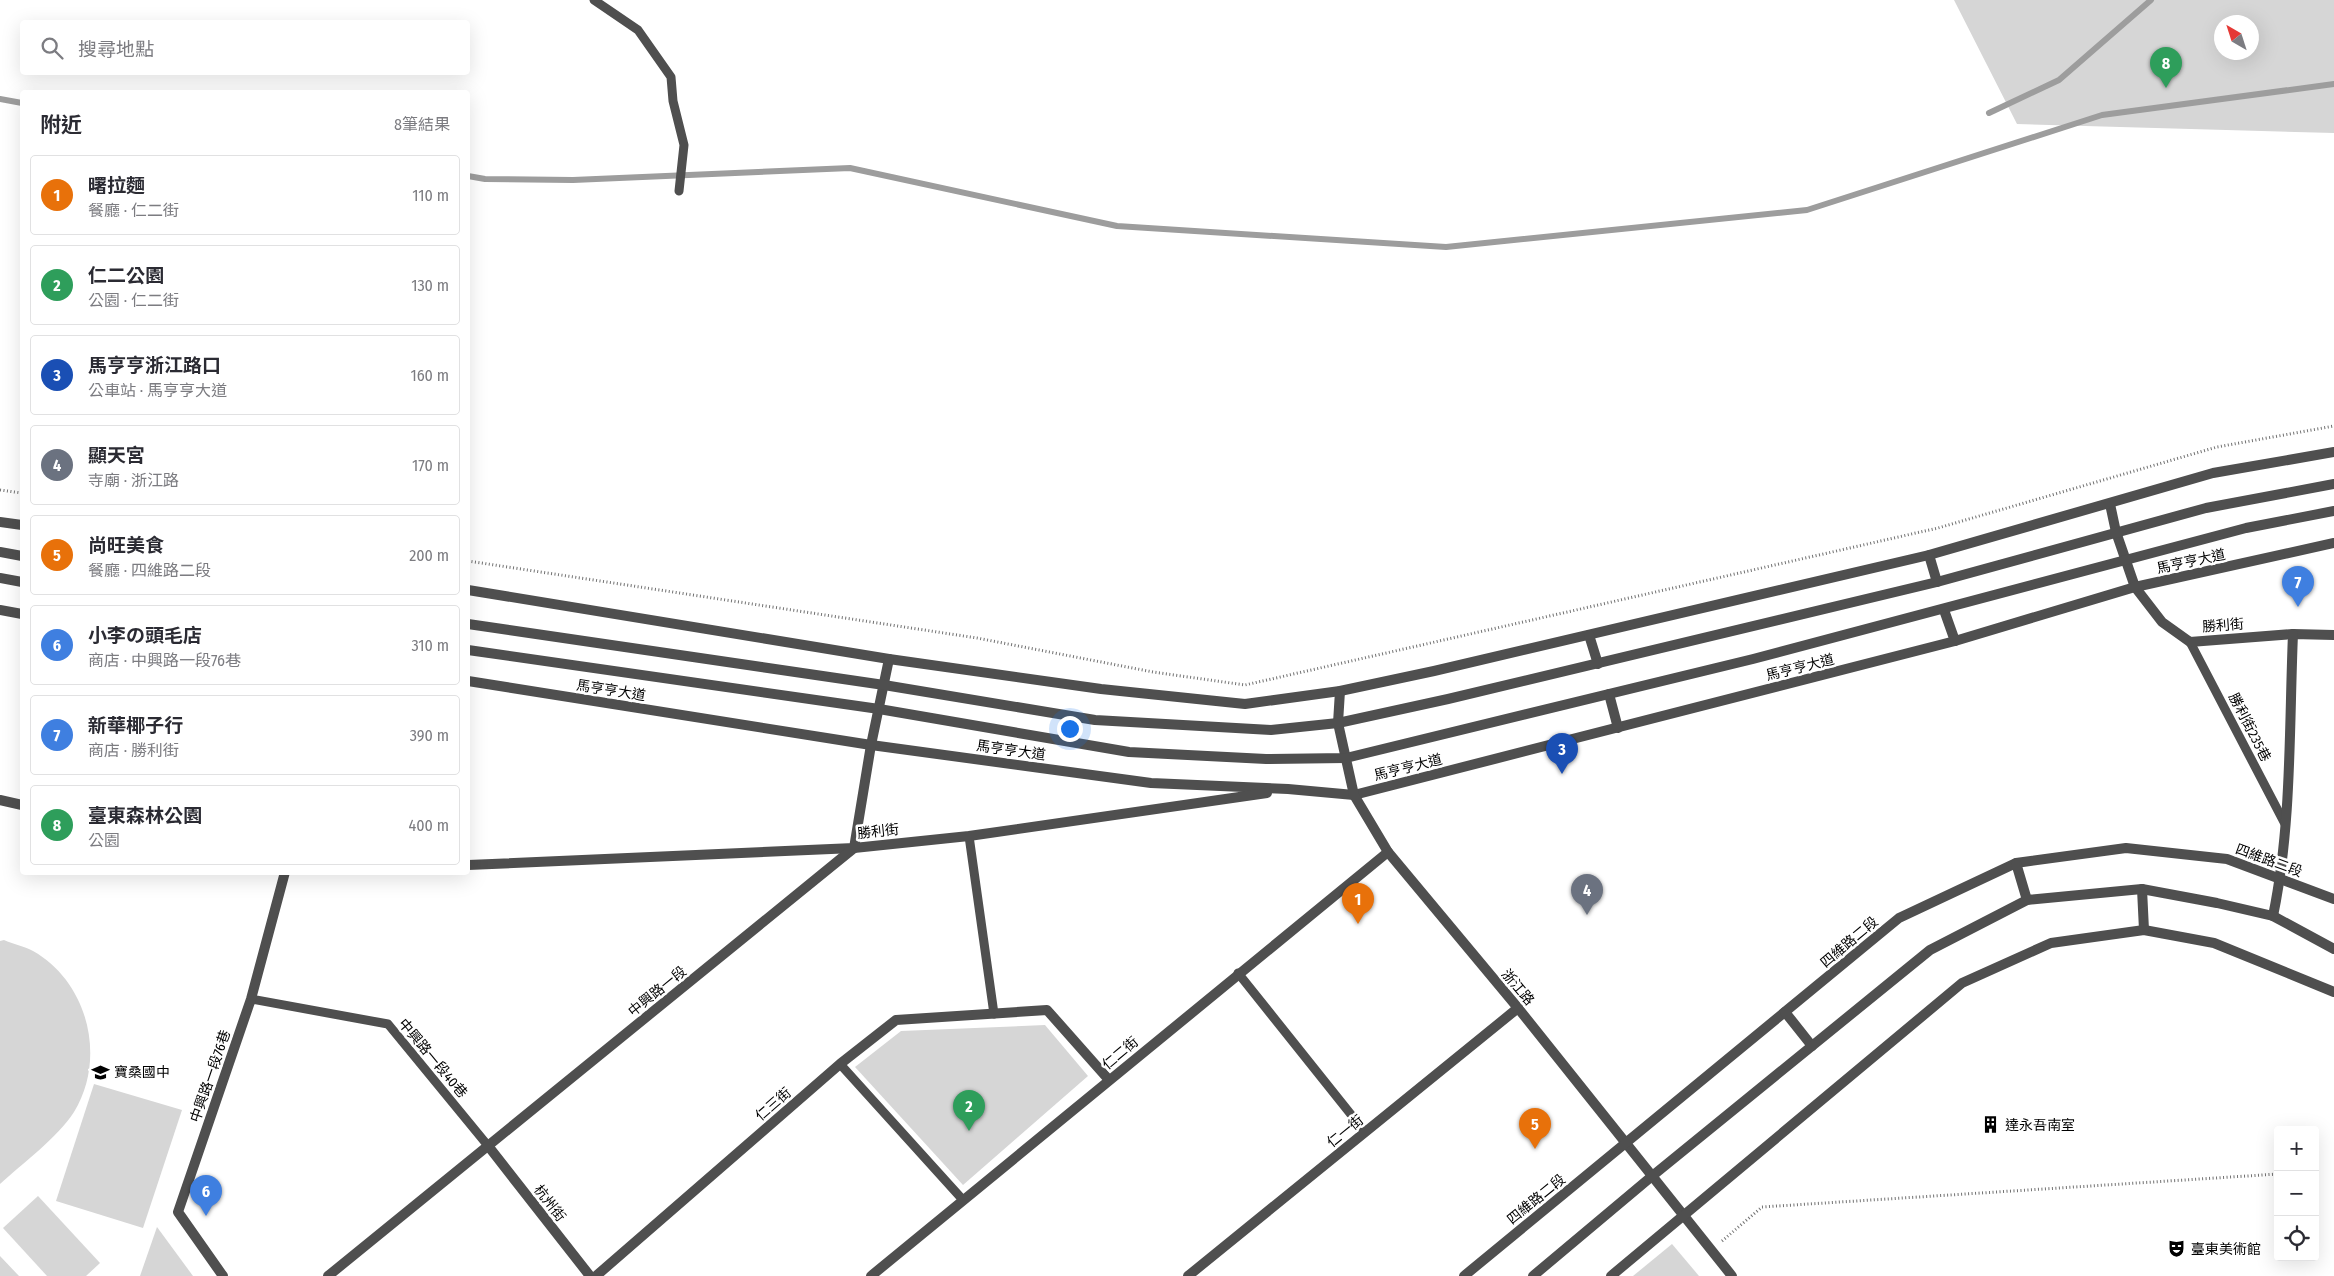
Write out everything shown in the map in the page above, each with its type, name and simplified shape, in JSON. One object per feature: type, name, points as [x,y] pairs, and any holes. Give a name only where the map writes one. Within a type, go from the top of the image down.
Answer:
[{"type":"street","points":[[470,590],[889,659],[1101,689],[1245,704],[1340,692],[1589,635],[1929,555],[2213,473],[2334,452]]},
{"type":"street","points":[[470,624],[884,685],[1095,720],[1271,730],[1338,723],[1598,664],[1937,582],[2206,508],[2334,484]]},
{"type":"street","name":"勝利街","points":[[2110,504],[2116,532],[2135,587],[2162,622],[2190,642],[2293,634],[2334,635]]},
{"type":"street","name":"馬亨亨大道","points":[[470,650],[879,710],[1129,752],[1266,759],[1346,758],[1944,610],[2246,528],[2334,511]]},
{"type":"street","points":[[0,522],[20,525]]},
{"type":"street","name":"馬亨亨大道","points":[[470,681],[871,745],[1151,783],[1288,789],[1354,795],[1955,641],[2135,587],[2334,543]]},
{"type":"street","points":[[0,552],[20,556]]},
{"type":"street","points":[[1929,555],[1937,582]]},
{"type":"street","points":[[0,578],[20,582]]},
{"type":"street","points":[[0,610],[20,614]]},
{"type":"street","points":[[1944,610],[1955,641]]},
{"type":"street","points":[[2273,916],[2281,878],[2285,824],[2293,634]]},
{"type":"street","points":[[1589,635],[1598,664]]},
{"type":"street","points":[[854,848],[871,745],[889,659]]},
{"type":"street","name":"浙江路","points":[[1340,692],[1338,723],[1354,795],[1388,852],[1627,1142],[1652,1177],[1732,1276]]},
{"type":"street","points":[[1609,694],[1618,728]]},
{"type":"street","name":"勝利街","points":[[470,865],[854,848],[969,836],[1197,804],[1288,789]]},
{"type":"street","points":[[0,800],[20,805]]},
{"type":"street","name":"中興路一段","points":[[328,1276],[489,1147],[854,848]]},
{"type":"street","name":"四維路二段","points":[[1464,1276],[1899,918],[2016,863],[2126,848],[2227,859],[2281,878],[2334,900]]},
{"type":"street","name":"仁二街","points":[[871,1276],[1238,973],[1388,852]]},
{"type":"street","points":[[2016,863],[2027,900]]},
{"type":"street","name":"中興路一段76巷","points":[[223,1276],[178,1212],[251,999],[284,875]]},
{"type":"street","points":[[2142,889],[2144,930]]},
{"type":"street","points":[[1533,1276],[1930,950],[2027,900],[2142,889],[2273,916],[2334,949]]},
{"type":"street","points":[[1611,1276],[1962,983],[2051,943],[2144,930],[2214,942],[2334,992]]},
{"type":"street","name":"仁一街","points":[[1188,1276],[1518,1008]]},
{"type":"street","name":"仁三街","points":[[596,1276],[840,1064],[896,1020],[1047,1010],[1109,1080]]},
{"type":"street","points":[[1785,1012],[1812,1046]]},
{"type":"street","name":"杭州街","points":[[489,1147],[590,1276]]},
{"type":"lane","points":[[594,0],[638,30],[671,77],[673,101],[684,145],[679,190]]},
{"type":"lane","name":"勝利街235巷","points":[[2190,642],[2285,824]]},
{"type":"lane","points":[[969,836],[994,1014]]},
{"type":"lane","points":[[1238,973],[1365,1132]]},
{"type":"lane","name":"中興路一段40巷","points":[[251,999],[388,1024],[489,1147]]},
{"type":"lane","points":[[840,1064],[963,1200]]},
{"type":"path","points":[[470,561],[977,638],[1153,672],[1245,685],[1938,528],[2217,447],[2334,426]]},
{"type":"path","points":[[0,490],[20,494]]},
{"type":"path","points":[[1711,1250],[1762,1207],[2274,1174]]},
{"type":"shaded area","points":[[1954,0],[2334,0],[2334,133],[2017,124]]},
{"type":"shaded area","points":[[4,940],[33,951],[52,965],[67,982],[79,1001],[86,1023],[90,1046],[89,1068],[84,1091],[74,1112],[59,1131],[0,1184],[0,941]]},
{"type":"shaded area","points":[[1045,1025],[1088,1076],[963,1185],[855,1067],[901,1031]]},
{"type":"shaded area","points":[[94,1084],[182,1110],[143,1228],[56,1201]]},
{"type":"shaded area","points":[[38,1196],[100,1263],[86,1276],[47,1276],[3,1228]]},
{"type":"shaded area","points":[[157,1227],[193,1276],[140,1276]]},
{"type":"shaded area","points":[[1672,1244],[1699,1276],[1633,1276]]},
{"type":"shaded area","points":[[0,1256],[19,1276],[0,1276]]},
{"type":"waterway","points":[[1989,113],[2059,80],[2151,0]]},
{"type":"waterway","points":[[470,176],[485,179],[573,180],[850,168],[1117,226],[1446,247],[1807,210],[2102,115],[2334,84]]},
{"type":"waterway","points":[[0,99],[20,103]]},
{"type":"place","name":"臺東森林公園","points":[[2166,88]]},
{"type":"place","name":"新華椰子行","points":[[2298,607]]},
{"type":"place","name":"馬亨亨浙江路口","points":[[1562,774]]},
{"type":"place","name":"顯天宮","points":[[1587,915]]},
{"type":"place","name":"曙拉麵","points":[[1358,924]]},
{"type":"place","name":"寶桑國中","points":[[100,1072]]},
{"type":"place","name":"達永吾南室","points":[[1991,1125]]},
{"type":"place","name":"仁二公園","points":[[969,1131]]},
{"type":"place","name":"尚旺美食","points":[[1535,1149]]},
{"type":"place","name":"小李の頭毛店","points":[[206,1216]]},
{"type":"place","name":"臺東美術館","points":[[2177,1249]]}]
